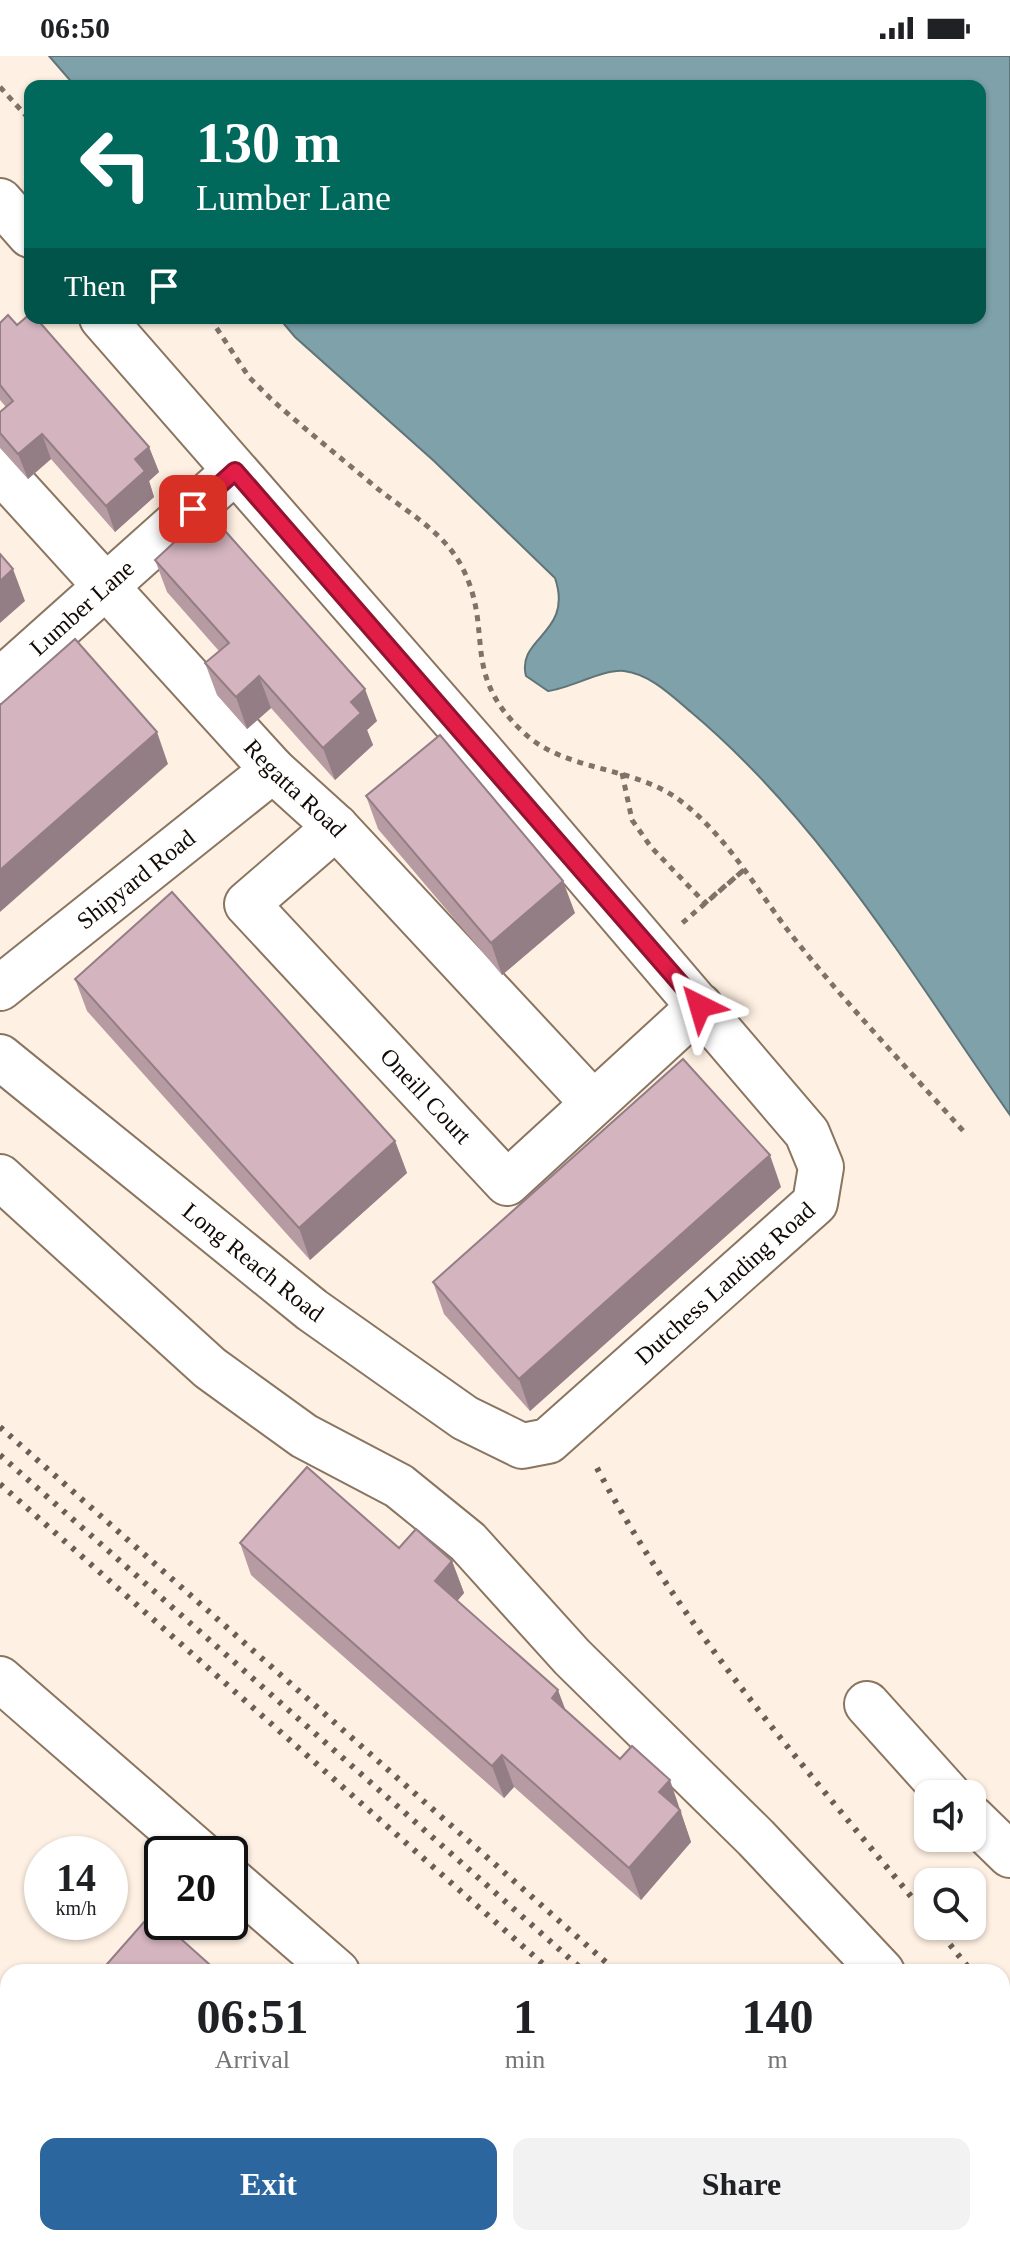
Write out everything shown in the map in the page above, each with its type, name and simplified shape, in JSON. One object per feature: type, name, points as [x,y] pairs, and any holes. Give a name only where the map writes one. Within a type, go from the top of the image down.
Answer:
[{"type":"lane","points":[[0,201],[24,228]]},
{"type":"lane","name":"Dutchess Landing Road","points":[[107,324],[700,1006],[807,1133],[821,1167],[815,1203],[548,1441],[522,1446]]},
{"type":"lane","name":"Regatta Road","points":[[0,470],[273,770],[336,827],[592,1102]]},
{"type":"lane","name":"Lumber Lane","points":[[0,681],[235,471]]},
{"type":"lane","name":"Shipyard Road","points":[[0,988],[273,770]]},
{"type":"lane","name":"Oneill Court","points":[[336,827],[247,904],[507,1183],[700,1006]]},
{"type":"lane","name":"Long Reach Road","points":[[0,1057],[312,1310],[465,1418],[522,1446]]},
{"type":"lane","points":[[0,1177],[210,1368],[304,1436],[399,1486],[468,1542],[572,1657],[756,1838],[874,1964]]},
{"type":"lane","points":[[0,1679],[180,1836]]},
{"type":"lane","points":[[867,1704],[935,1780]]},
{"type":"lane","points":[[986,1832],[1010,1855]]},
{"type":"lane","points":[[248,1895],[328,1964]]},
{"type":"path","points":[[0,87],[24,113]]},
{"type":"path","points":[[214,324],[249,377],[271,399],[425,524],[451,550],[473,595],[484,677],[493,696],[522,731],[554,753],[622,772],[680,800],[714,831],[810,958],[965,1133]]},
{"type":"path","points":[[622,772],[632,820],[651,847],[705,903],[745,869]]},
{"type":"path","points":[[677,927],[745,869]]},
{"type":"water","points":[[49,56],[1010,56],[1010,1115],[901,955],[824,851],[739,755],[691,712],[643,676],[615,671],[548,691],[526,676],[525,663],[529,652],[552,623],[557,611],[559,597],[555,578],[434,461],[284,324],[986,324],[986,80],[70,80]]},
{"type":"building","points":[[8,315],[17,325],[24,319],[24,324],[41,324],[149,447],[135,459],[145,471],[106,506],[42,434],[18,454],[0,433],[0,412],[13,401],[0,385],[0,323]]},
{"type":"building","points":[[219,524],[365,689],[351,702],[361,713],[323,748],[259,676],[236,697],[205,663],[229,643],[155,560],[193,525],[204,537]]},
{"type":"building","points":[[0,554],[13,569],[0,581]]},
{"type":"building","points":[[75,639],[157,732],[0,870],[0,705]]},
{"type":"building","points":[[440,735],[563,881],[491,943],[366,796]]},
{"type":"building","points":[[172,892],[395,1141],[299,1228],[75,979]]},
{"type":"building","points":[[683,1059],[770,1155],[519,1379],[433,1282]]},
{"type":"building","points":[[307,1467],[399,1548],[416,1529],[452,1561],[435,1581],[558,1690],[552,1698],[620,1759],[632,1746],[670,1780],[659,1792],[680,1810],[629,1868],[502,1755],[492,1766],[240,1543]]},
{"type":"building","points":[[144,1922],[144,1940],[182,1940],[209,1964],[107,1964]]},
{"type":"railway","points":[[0,1427],[608,1964]]},
{"type":"railway","points":[[0,1455],[576,1964]]},
{"type":"railway","points":[[597,1468],[669,1588],[709,1645],[914,1900]]},
{"type":"railway","points":[[0,1484],[543,1964]]},
{"type":"railway","points":[[946,1940],[966,1964]]},
{"type":"route","points":[[193,509],[235,471],[700,1006]]}]
